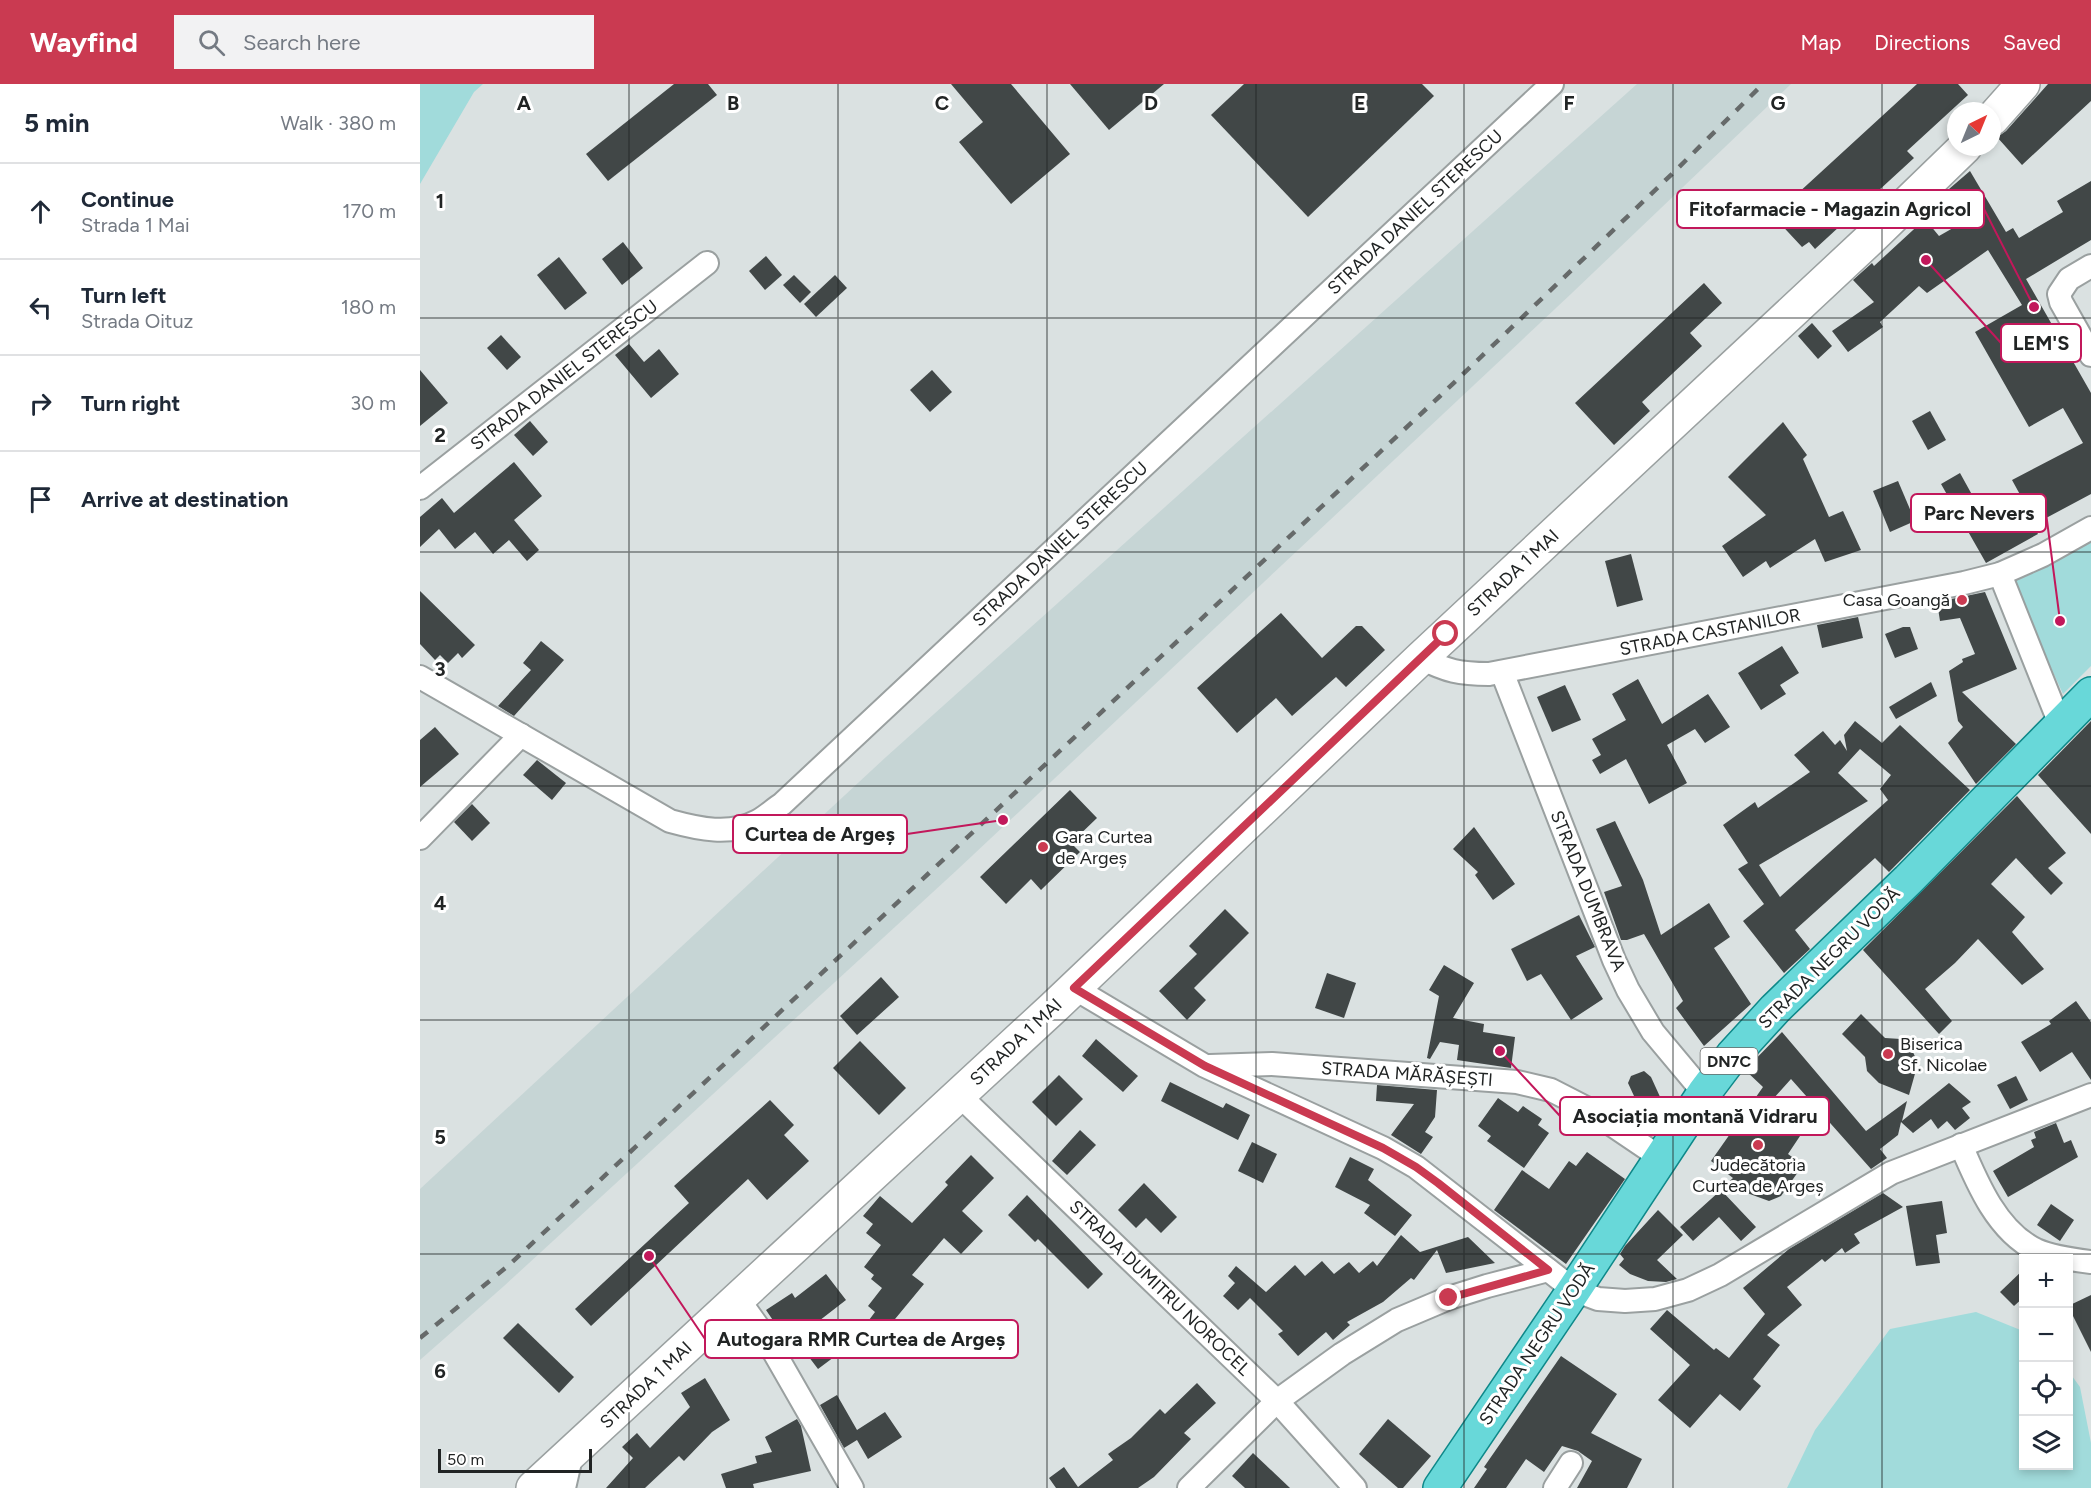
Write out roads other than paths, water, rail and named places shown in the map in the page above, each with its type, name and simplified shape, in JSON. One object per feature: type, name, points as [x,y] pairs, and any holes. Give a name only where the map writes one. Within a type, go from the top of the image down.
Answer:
[{"type":"main road","points":[[2001,109],[2024,84]]},
{"type":"main road","name":"STRADA 1 MAI","points":[[533,1488],[1074,988],[1421,658],[1956,156]]},
{"type":"main road","name":"STRADA NEGRU VODĂ","points":[[1440,1488],[1704,1093],[1732,1056],[1774,1009],[1908,880],[2091,694]]},
{"type":"street","name":"STRADA DANIEL STERESCU","points":[[420,677],[670,820],[699,829],[727,830],[758,821],[791,796],[1552,84]]},
{"type":"street","name":"STRADA DANIEL STERESCU","points":[[420,488],[707,263]]},
{"type":"street","points":[[2091,266],[2068,279],[2059,294],[2061,302],[2091,355]]},
{"type":"street","name":"STRADA CASTANILOR","points":[[1421,658],[1444,670],[1463,674],[1502,672],[2000,574],[2043,555],[2091,528]]},
{"type":"street","points":[[2000,574],[2060,724]]},
{"type":"street","name":"STRADA DUMBRAVA","points":[[1502,672],[1614,960],[1628,990],[1653,1032],[1704,1093]]},
{"type":"street","points":[[420,838],[521,735]]},
{"type":"street","points":[[1074,988],[1205,1066],[1383,1148],[1416,1167],[1574,1290],[1598,1299],[1655,1299],[1688,1290],[1728,1270],[1882,1178],[2091,1095]]},
{"type":"street","points":[[1268,1095],[1272,1064]]},
{"type":"street","name":"STRADA MĂRĂȘEȘTI","points":[[1205,1066],[1272,1064],[1517,1082],[1551,1090],[1590,1110],[1661,1158]]},
{"type":"street","name":"STRADA DUMITRU NOROCEL","points":[[959,1095],[1277,1401],[1355,1488]]},
{"type":"street","points":[[1961,1145],[1974,1175],[1994,1210],[2011,1232],[2036,1250],[2091,1262]]},
{"type":"street","points":[[1189,1488],[1277,1401],[1342,1354],[1397,1320],[1449,1298],[1548,1270]]},
{"type":"street","points":[[738,1299],[766,1338],[852,1488]]},
{"type":"street","points":[[564,1488],[572,1453]]},
{"type":"street","points":[[1555,1488],[1570,1463]]},
{"type":"railway","points":[[420,1338],[509,1265],[1439,397],[1763,84]]},
{"type":"place","name":"LEM'S","points":[[1926,260]]},
{"type":"place","name":"Fitofarmacie - Magazin Agricol","points":[[2034,307]]},
{"type":"place","name":"Casa Goangă","points":[[1962,600]]},
{"type":"place","name":"Parc Nevers","points":[[2060,621]]},
{"type":"place","name":"Curtea de Argeș","points":[[1003,820]]},
{"type":"place","name":"Gara Curtea de Argeș","points":[[1043,847]]},
{"type":"place","name":"Asociația montană Vidraru","points":[[1500,1051]]},
{"type":"place","name":"Biserica Sf. Nicolae","points":[[1888,1054]]},
{"type":"place","name":"Judecătoria Curtea de Argeș","points":[[1758,1145]]},
{"type":"place","name":"Autogara RMR Curtea de Argeș","points":[[649,1256]]}]
